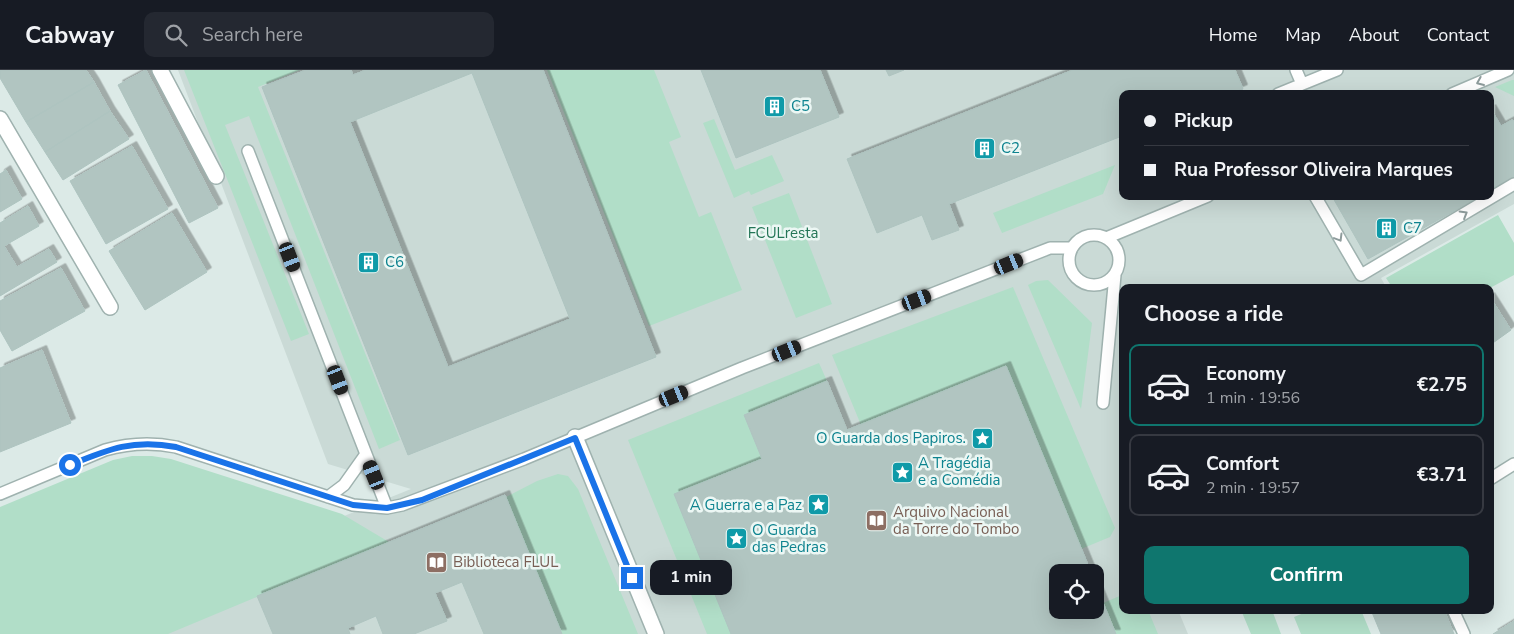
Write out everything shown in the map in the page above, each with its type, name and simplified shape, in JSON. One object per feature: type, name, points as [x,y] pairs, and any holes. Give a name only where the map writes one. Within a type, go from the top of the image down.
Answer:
[{"type":"street","points":[[160,70],[216,176]]},
{"type":"street","points":[[0,119],[110,308]]},
{"type":"street","points":[[575,438],[656,634]]},
{"type":"lane","points":[[1296,70],[1302,84]]},
{"type":"lane","points":[[1288,90],[1337,70]]},
{"type":"lane","points":[[1461,90],[1508,70]]},
{"type":"lane","points":[[248,151],[387,508]]},
{"type":"lane","points":[[1494,196],[1514,184]]},
{"type":"lane","points":[[1115,275],[1101,285],[1084,284],[1072,273],[1069,264],[1072,248],[1077,242],[1091,235],[1106,238],[1198,200]]},
{"type":"lane","points":[[1316,200],[1361,275],[1487,200]]},
{"type":"lane","points":[[1103,403],[1115,275],[1120,258],[1118,250],[1106,238]]},
{"type":"lane","points":[[0,494],[105,450],[140,443],[176,447],[353,505],[387,508],[422,500],[742,368],[1050,248],[1072,248]]},
{"type":"lane","points":[[328,497],[344,485],[366,454]]},
{"type":"lane","points":[[1494,476],[1514,464]]},
{"type":"lane","points":[[1455,614],[1464,634]]},
{"type":"shaded area","points":[[178,70],[1514,70],[1514,204],[1381,278],[1384,284],[1119,284],[1119,614],[1180,614],[1188,634],[52,634],[411,489],[328,464]]},
{"type":"green space","points":[[184,70],[300,70],[258,87],[400,440],[379,449],[249,116],[225,125],[309,334],[291,341]]},
{"type":"green space","points":[[547,70],[654,70],[681,137],[669,142],[699,217],[711,212],[742,290],[649,326]]},
{"type":"green space","points":[[1514,80],[1514,96],[1495,87]]},
{"type":"green space","points":[[714,119],[735,170],[772,155],[784,181],[751,195],[749,191],[734,198],[703,123]]},
{"type":"green space","points":[[1115,165],[1103,194],[1002,233],[993,213]]},
{"type":"green space","name":"FCULresta","points":[[789,193],[832,304],[796,318],[752,207]]},
{"type":"green space","points":[[1498,215],[1514,243],[1514,275],[1494,286],[1494,284],[1390,284],[1386,278]]},
{"type":"green space","points":[[1048,280],[1092,323],[1081,409],[1028,285],[1036,281]]},
{"type":"green space","points":[[1013,287],[1115,528],[1110,537],[1081,549],[1006,366],[861,425],[832,355]]},
{"type":"green space","points":[[819,363],[827,381],[744,415],[762,459],[674,494],[731,634],[707,634],[628,440]]},
{"type":"green space","points":[[132,456],[152,456],[171,459],[342,514],[389,542],[168,634],[0,634],[0,507],[113,460]]},
{"type":"green space","points":[[558,474],[568,476],[578,489],[638,634],[562,634],[506,497],[537,481]]},
{"type":"green space","points":[[1119,596],[1119,614],[1150,614],[1158,634],[1116,634],[1104,603]]},
{"type":"green space","points":[[1243,614],[1274,614],[1281,634],[1251,634]]},
{"type":"green space","points":[[1301,614],[1363,614],[1371,634],[1301,634],[1294,617]]},
{"type":"building","points":[[0,70],[86,70],[94,82],[26,122],[0,78]]},
{"type":"building","points":[[146,70],[218,208],[189,223],[118,85]]},
{"type":"building","name":"C6","points":[[306,70],[351,70],[353,75],[366,70],[543,70],[656,357],[408,455],[262,87]],"holes":[[[472,73],[570,319],[448,367],[350,122]]]},
{"type":"building","name":"C5","points":[[701,70],[820,70],[839,117],[736,158]]},
{"type":"building","points":[[886,70],[904,70],[889,76]]},
{"type":"building","name":"C2","points":[[1073,70],[1235,70],[1243,89],[1119,90],[1119,137],[949,204],[959,230],[932,240],[922,215],[877,233],[847,159]]},
{"type":"building","points":[[94,82],[110,111],[45,152],[26,122]]},
{"type":"building","points":[[110,111],[129,139],[63,180],[45,152]]},
{"type":"building","points":[[1494,114],[1501,126],[1512,120],[1514,121],[1514,178],[1494,189]]},
{"type":"building","points":[[132,146],[168,209],[106,244],[70,181]]},
{"type":"building","points":[[6,170],[22,199],[0,212],[0,174]]},
{"type":"building","name":"C7","points":[[1334,200],[1474,200],[1368,259]]},
{"type":"building","points":[[28,206],[39,226],[4,246],[17,267],[49,249],[57,262],[0,296],[0,223]]},
{"type":"building","points":[[172,213],[207,272],[145,310],[109,251]]},
{"type":"building","points":[[61,268],[85,311],[12,351],[0,330],[0,301]]},
{"type":"building","points":[[1494,303],[1511,330],[1494,342]]},
{"type":"building","points":[[42,350],[71,423],[0,452],[0,368]]},
{"type":"building","name":"Arquivo Nacional da Torre do Tombo","points":[[1006,366],[1088,564],[1049,564],[1049,619],[1104,619],[1104,605],[1116,634],[731,634],[674,494],[762,459],[744,415],[827,381],[847,430]]},
{"type":"building","name":"Biblioteca FLUL","points":[[505,495],[562,634],[484,634],[462,582],[435,593],[447,621],[414,634],[383,634],[376,616],[348,628],[350,634],[273,634],[257,596]]},
{"type":"building","points":[[1373,614],[1446,614],[1454,634],[1381,634]]},
{"type":"building","points":[[1514,621],[1514,634],[1493,634]]},
{"type":"place","name":"C5","points":[[775,106]]},
{"type":"place","name":"C2","points":[[985,148]]},
{"type":"place","name":"C7","points":[[1387,228]]},
{"type":"place","name":"C6","points":[[369,262]]},
{"type":"place","name":"O Guarda dos Papiros.","points":[[982,438]]},
{"type":"place","name":"A Tragédia e a Comédia","points":[[902,472]]},
{"type":"place","name":"A Guerra e a Paz","points":[[818,505]]},
{"type":"place","name":"Arquivo Nacional da Torre do Tombo","points":[[877,521]]},
{"type":"place","name":"O Guarda das Pedras","points":[[736,539]]},
{"type":"place","name":"Biblioteca FLUL","points":[[437,562]]},
{"type":"route","points":[[70,465],[122,445],[158,444],[176,447],[353,505],[387,508],[422,500],[575,438],[632,578]]}]
